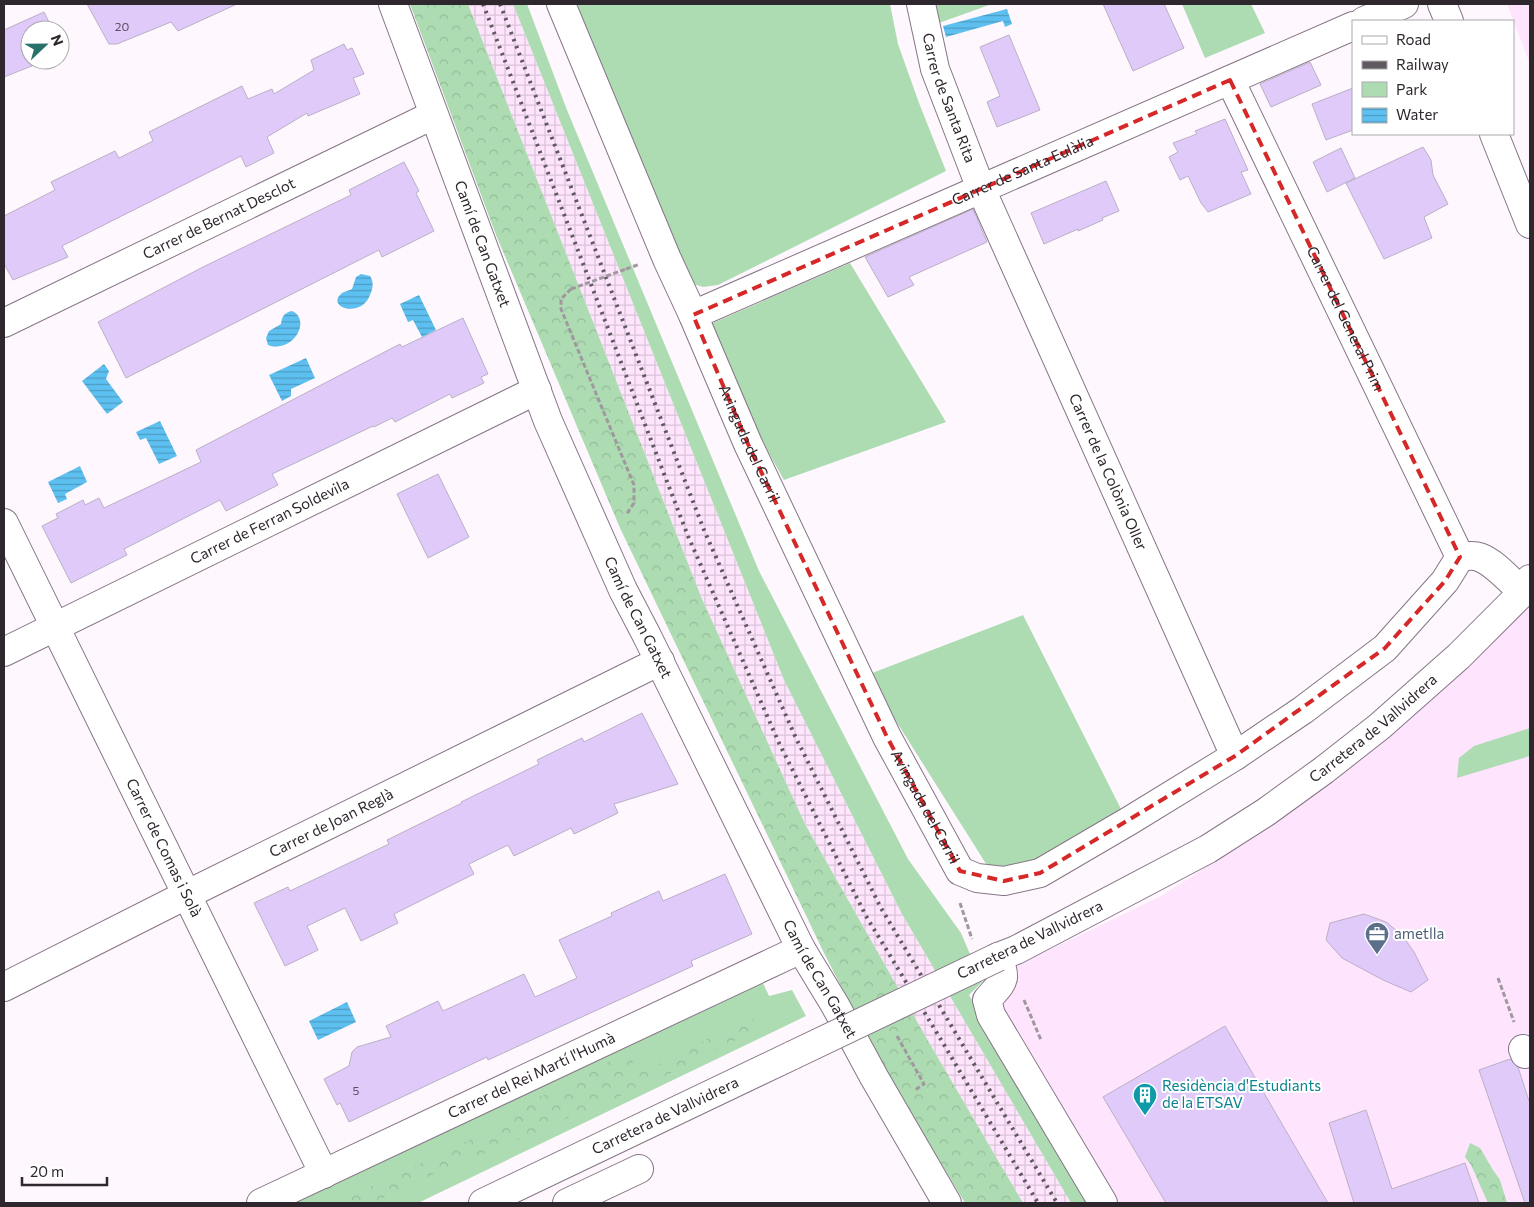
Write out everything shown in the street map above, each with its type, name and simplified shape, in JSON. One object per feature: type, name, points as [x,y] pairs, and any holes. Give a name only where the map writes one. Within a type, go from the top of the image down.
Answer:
[{"type":"street","name":"Camí de Can Gatxet","points":[[393,4],[548,421],[619,581],[800,949],[835,1005],[874,1077],[947,1203]]},
{"type":"street","name":"Avinguda del Carril","points":[[561,4],[667,259],[748,444],[887,737],[960,872],[977,878],[1004,882],[1040,873],[1234,756]]},
{"type":"street","name":"Carrer de Santa Rita","points":[[921,4],[935,69],[981,189]]},
{"type":"street","points":[[1366,20],[1404,4]]},
{"type":"street","points":[[1442,4],[1449,20]]},
{"type":"street","name":"Carrer de Santa Eulàlia","points":[[693,315],[1352,26]]},
{"type":"street","name":"Carrer del General Prim","points":[[1230,80],[1460,556]]},
{"type":"street","name":"Carrer de Bernat Desclot","points":[[4,323],[433,115]]},
{"type":"street","points":[[1494,135],[1530,224]]},
{"type":"street","name":"Carrer de la Colònia Oller","points":[[981,189],[1234,756]]},
{"type":"street","name":"Carrer de Ferran Soldevila","points":[[4,652],[537,390]]},
{"type":"street","name":"Carrer de Comas i Solà","points":[[4,523],[324,1174]]},
{"type":"street","points":[[1234,756],[1303,710],[1384,648],[1445,581],[1460,556]]},
{"type":"street","name":"Carretera de Vallvidrera","points":[[483,1203],[883,1011],[1024,946],[1187,861],[1266,812],[1331,765],[1380,726],[1459,656],[1528,586],[1508,580],[1496,566],[1478,556],[1460,556]]},
{"type":"street","name":"Carrer de Joan Reglà","points":[[4,987],[660,661]]},
{"type":"street","name":"Carrer del Rei Martí l'Humà","points":[[261,1203],[800,949]]},
{"type":"street","points":[[998,957],[1004,972],[1002,982],[987,1000],[992,1015],[1103,1203]]},
{"type":"street","points":[[567,1203],[639,1169]]},
{"type":"path","points":[[626,269],[571,289],[561,299],[561,309],[634,485],[634,503],[626,515]]},
{"type":"path","points":[[1498,978],[1527,1060]]},
{"type":"path","points":[[883,1011],[924,1084],[915,1090]]},
{"type":"highlighted area","points":[[1230,80],[1460,557],[1445,581],[1385,648],[1235,756],[1040,873],[1004,881],[960,871],[887,737],[748,444],[693,315]]},
{"type":"shaded area","points":[[468,4],[513,4],[784,680],[902,914],[1071,1203],[1023,1203],[805,824],[702,599]]},
{"type":"shaded area","points":[[1507,4],[1530,4],[1530,64],[1514,20]]},
{"type":"shaded area","points":[[1530,601],[1530,1203],[1103,1203],[991,1015],[1004,972],[1163,895],[1237,847],[1347,770],[1448,682]]},
{"type":"green space","points":[[410,4],[468,4],[702,599],[805,824],[1023,1203],[965,1203],[879,1060],[824,953],[620,528],[496,235]]},
{"type":"green space","points":[[513,4],[527,4],[567,110],[759,571],[908,859],[961,933],[982,982],[969,995],[1090,1203],[1071,1203],[902,914],[784,680]]},
{"type":"green space","points":[[574,4],[890,4],[898,44],[946,171],[718,285],[703,287],[693,284],[682,266]]},
{"type":"green space","points":[[936,4],[992,4],[939,23]]},
{"type":"green space","points":[[1182,4],[1251,4],[1265,33],[1205,58]]},
{"type":"green space","points":[[850,263],[946,422],[784,480],[709,347],[713,323]]},
{"type":"green space","points":[[1023,615],[1121,809],[1018,869],[988,867],[867,675]]},
{"type":"green space","points":[[1530,728],[1530,756],[1457,778],[1459,758],[1474,746]]},
{"type":"green space","points":[[763,983],[769,996],[792,990],[806,1016],[418,1203],[295,1203]]},
{"type":"green space","points":[[752,1019],[764,1023],[755,1031],[661,1078],[639,1086],[585,1115],[571,1116],[551,1128],[524,1140],[509,1140],[482,1155],[450,1166],[374,1203],[336,1203],[499,1126],[539,1097],[571,1086],[595,1069],[617,1057],[631,1057],[637,1070],[647,1070],[731,1027]]},
{"type":"green space","points":[[1470,1143],[1480,1148],[1500,1180],[1507,1203],[1488,1203],[1471,1165],[1465,1157]]},
{"type":"water","points":[[1007,9],[1012,24],[1005,27],[1003,21],[946,37],[943,26]]},
{"type":"water","points":[[361,274],[370,276],[373,283],[366,302],[360,307],[353,309],[341,306],[338,303],[338,299],[342,293],[352,289],[356,277]]},
{"type":"water","points":[[419,295],[436,330],[422,337],[413,320],[408,322],[400,304]]},
{"type":"water","points":[[292,311],[298,315],[300,321],[297,335],[285,345],[268,345],[266,338],[269,331],[281,324],[284,316]]},
{"type":"water","points":[[306,358],[315,378],[291,389],[291,396],[282,401],[269,375]]},
{"type":"water","points":[[104,364],[109,371],[106,379],[123,402],[107,414],[82,381]]},
{"type":"water","points":[[160,421],[177,456],[159,464],[146,438],[140,440],[136,432]]},
{"type":"water","points":[[80,466],[87,482],[65,494],[67,499],[58,503],[48,482]]},
{"type":"water","points":[[347,1002],[356,1022],[318,1040],[309,1021]]},
{"type":"building","points":[[87,4],[237,4],[178,31],[171,22],[117,44],[109,44]]},
{"type":"building","points":[[1103,4],[1164,4],[1184,48],[1133,71]]},
{"type":"building","points":[[44,12],[48,20],[26,20]]},
{"type":"building","points":[[20,23],[20,70],[22,70],[4,77],[4,30]]},
{"type":"building","points":[[1009,35],[1040,110],[997,127],[987,102],[1000,96],[980,47]]},
{"type":"building","points":[[344,44],[347,50],[352,48],[364,74],[353,78],[360,94],[308,116],[307,113],[267,137],[274,153],[246,167],[241,156],[62,246],[68,257],[13,280],[4,264],[4,216],[55,190],[51,182],[115,151],[119,158],[153,141],[149,132],[242,86],[248,99],[272,89],[274,94],[314,70],[311,60]]},
{"type":"building","points":[[1310,62],[1321,85],[1271,107],[1260,84]]},
{"type":"building","points":[[1352,88],[1352,130],[1326,140],[1312,104]]},
{"type":"building","points":[[1225,119],[1248,170],[1241,172],[1251,194],[1208,212],[1201,203],[1188,176],[1180,180],[1169,157],[1178,152],[1173,143],[1197,134],[1195,131]]},
{"type":"building","points":[[1423,147],[1431,160],[1433,175],[1448,204],[1424,217],[1432,238],[1384,259],[1346,183]]},
{"type":"building","points":[[1341,148],[1355,178],[1327,192],[1313,162]]},
{"type":"building","points":[[404,162],[419,191],[416,193],[434,231],[382,257],[379,250],[126,378],[98,322],[203,267],[351,195],[349,190]]},
{"type":"building","points":[[1106,181],[1119,211],[1078,231],[1078,229],[1044,244],[1031,213]]},
{"type":"building","points":[[973,209],[987,242],[909,277],[914,285],[888,297],[865,257]]},
{"type":"building","points":[[463,318],[488,374],[481,377],[484,383],[452,398],[450,394],[395,422],[392,418],[373,426],[272,474],[278,485],[226,511],[220,500],[124,549],[127,555],[71,583],[42,526],[58,518],[56,514],[83,500],[85,505],[99,498],[104,508],[201,462],[196,450],[400,344],[402,347]]},
{"type":"building","points":[[438,474],[469,537],[428,558],[397,494]]},
{"type":"building","points":[[642,713],[678,784],[614,804],[618,813],[574,834],[571,828],[514,856],[508,845],[469,864],[474,874],[394,914],[398,923],[361,941],[345,908],[307,926],[318,950],[285,966],[254,903],[288,887],[290,891],[389,844],[387,840],[539,764],[537,760],[582,738],[584,742]]},
{"type":"building","points":[[725,874],[752,934],[691,961],[693,966],[488,1060],[487,1057],[349,1122],[340,1103],[337,1105],[324,1079],[349,1066],[352,1052],[357,1047],[391,1037],[386,1026],[438,1001],[443,1011],[524,974],[535,997],[577,978],[559,940],[612,916],[611,913],[659,891],[663,901]]},
{"type":"building","name":"ametlla","points":[[1364,914],[1386,922],[1402,935],[1414,952],[1428,980],[1411,992],[1383,980],[1342,958],[1326,940],[1330,923]]},
{"type":"building","name":"Residència d'Estudiants de la ETSAV","points":[[1225,1026],[1328,1203],[1166,1203],[1103,1097]]},
{"type":"building","points":[[1510,1059],[1518,1067],[1530,1104],[1530,1203],[1525,1203],[1479,1070]]},
{"type":"building","points":[[1366,1110],[1392,1189],[1465,1163],[1479,1203],[1354,1203],[1329,1123]]},
{"type":"railway","points":[[483,4],[688,536],[779,743],[866,916],[1038,1203]]},
{"type":"railway","points":[[500,4],[704,530],[795,736],[881,908],[1057,1203]]},
{"type":"place","name":"ametlla","points":[[1377,955]]},
{"type":"place","name":"Residència d'Estudiants de la ETSAV","points":[[1145,1116]]}]
